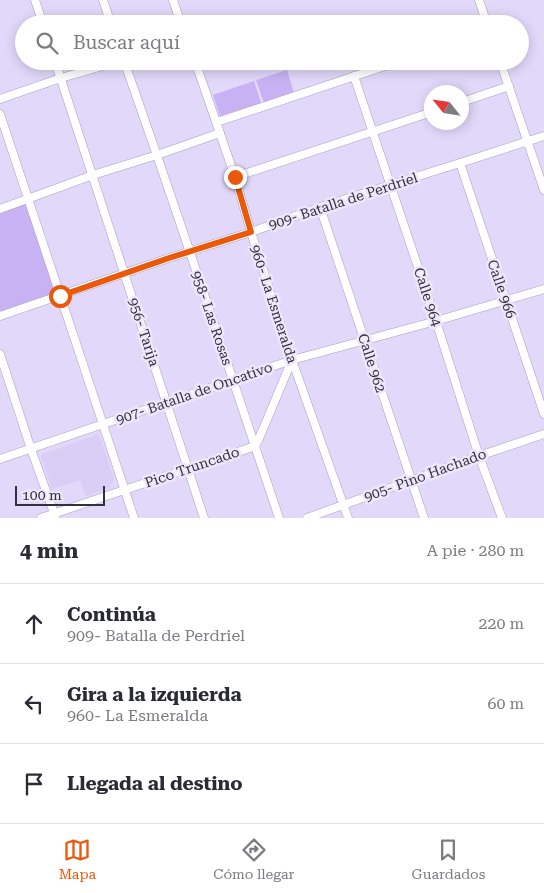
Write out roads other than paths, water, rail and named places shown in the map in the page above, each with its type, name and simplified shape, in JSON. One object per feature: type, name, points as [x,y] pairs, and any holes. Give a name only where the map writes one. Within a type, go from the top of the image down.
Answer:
[{"type":"street","points":[[35,0],[40,15]]},
{"type":"street","points":[[103,0],[108,15]]},
{"type":"street","points":[[173,0],[178,15]]},
{"type":"street","points":[[479,0],[484,15]]},
{"type":"street","name":"956- Tarija","points":[[59,70],[204,518]]},
{"type":"street","points":[[0,99],[89,70]]},
{"type":"street","name":"958- Las Rosas","points":[[127,70],[234,380],[279,518]]},
{"type":"street","name":"960- La Esmeralda","points":[[198,70],[235,177],[292,360],[348,518]]},
{"type":"street","points":[[217,122],[372,70]]},
{"type":"street","points":[[503,70],[544,190]]},
{"type":"street","name":"Calle 964","points":[[354,76],[479,456],[502,518]]},
{"type":"street","points":[[469,100],[509,86]]},
{"type":"street","points":[[0,114],[134,518]]},
{"type":"street","points":[[235,177],[424,115]]},
{"type":"street","points":[[0,209],[93,175],[220,133]]},
{"type":"street","name":"909- Batalla de Perdriel","points":[[0,316],[320,207],[544,136]]},
{"type":"street","name":"Calle 966","points":[[460,163],[544,414]]},
{"type":"street","name":"Calle 962","points":[[320,207],[424,518]]},
{"type":"street","name":"907- Batalla de Oncativo","points":[[31,450],[292,360],[436,321],[544,289]]},
{"type":"street","points":[[0,354],[31,450],[55,516]]},
{"type":"street","name":"Pico Truncado","points":[[41,518],[55,516],[124,490],[255,446],[292,360]]},
{"type":"street","name":"905- Pino Hachado","points":[[307,518],[544,434]]},
{"type":"street","points":[[0,459],[31,450]]}]
